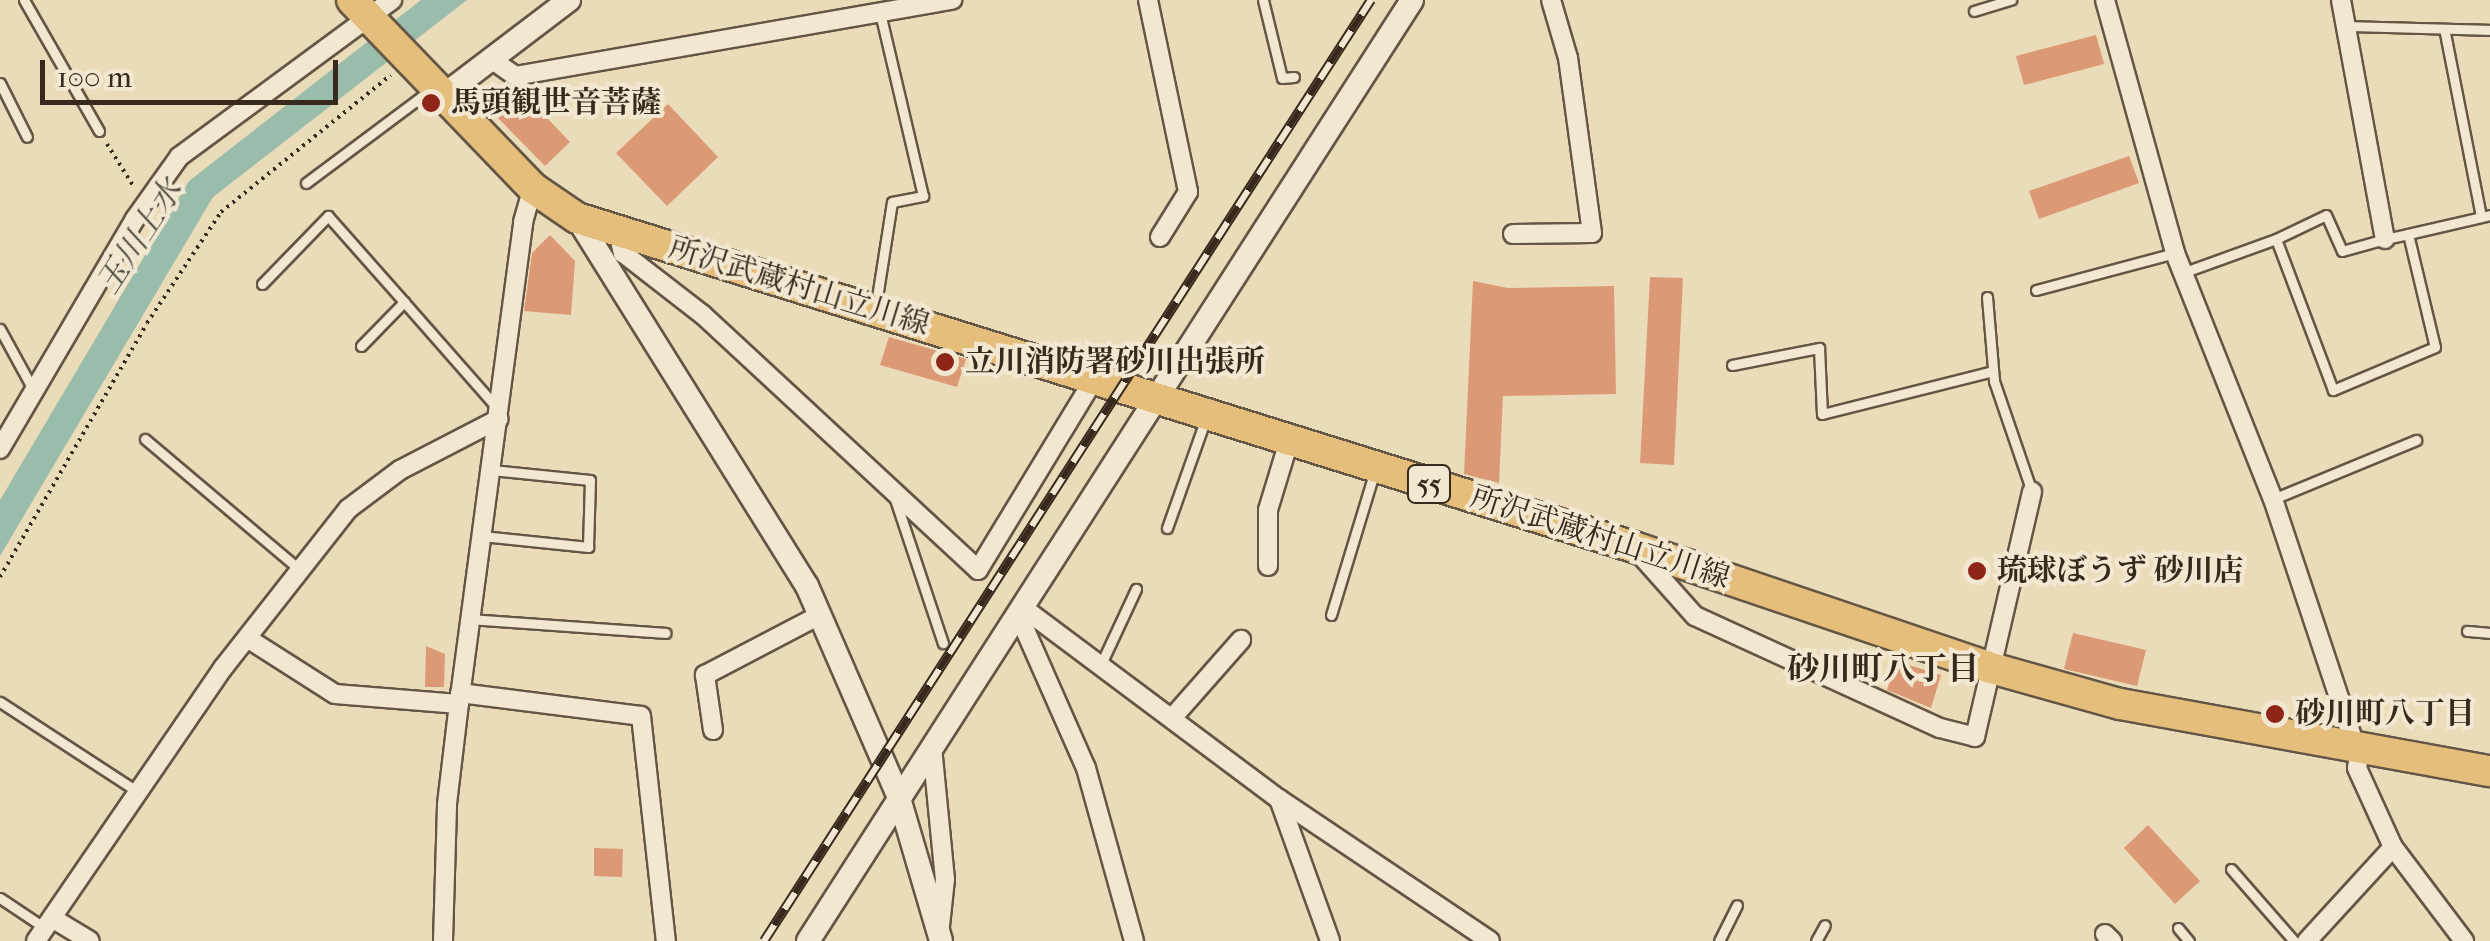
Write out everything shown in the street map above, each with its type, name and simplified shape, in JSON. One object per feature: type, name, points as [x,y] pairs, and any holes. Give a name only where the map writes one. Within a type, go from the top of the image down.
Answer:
[{"type":"main road","name":"55","points":[[372,10],[429,79]]},
{"type":"main road","name":"所沢武蔵村山立川線","points":[[429,79],[534,188],[576,218],[1634,547],[1988,668],[2120,704],[2490,770]]},
{"type":"street","points":[[429,79],[491,59],[569,0]]},
{"type":"street","points":[[491,59],[515,76],[879,9],[952,0]]},
{"type":"street","points":[[1148,0],[1188,192],[1160,237]]},
{"type":"street","points":[[808,941],[1412,0]]},
{"type":"street","points":[[1512,234],[1592,232],[1568,58],[1551,0]]},
{"type":"street","points":[[2105,0],[2182,273],[2273,498],[2357,744],[2357,768],[2393,847],[2464,941]]},
{"type":"street","points":[[2342,0],[2385,239]]},
{"type":"street","points":[[0,449],[145,205],[179,157],[372,10]]},
{"type":"street","points":[[443,941],[446,804],[523,222],[534,188]]},
{"type":"street","points":[[576,218],[595,257],[758,500],[820,615],[898,798],[940,937]]},
{"type":"street","points":[[618,232],[623,253],[703,315],[978,570],[1093,381]]},
{"type":"street","points":[[90,941],[45,929],[247,638],[300,570],[348,509],[400,470],[500,415]]},
{"type":"street","points":[[1268,566],[1268,510],[1289,440]]},
{"type":"street","points":[[1634,547],[1695,616],[1940,728],[1975,736],[2032,492]]},
{"type":"street","points":[[1020,610],[1279,799],[1490,941]]},
{"type":"street","points":[[1020,610],[1086,768],[1134,941]]},
{"type":"street","points":[[714,730],[705,676],[820,615]]},
{"type":"street","points":[[247,638],[335,694],[459,699],[641,716],[666,941]]},
{"type":"street","points":[[1173,718],[1241,640]]},
{"type":"street","points":[[932,747],[945,879],[940,937]]},
{"type":"street","points":[[1279,799],[1330,941]]},
{"type":"street","points":[[2306,941],[2393,847]]},
{"type":"lane","points":[[24,0],[100,131]]},
{"type":"lane","points":[[1263,0],[1282,78],[1294,77]]},
{"type":"lane","points":[[1974,12],[2011,0]]},
{"type":"lane","points":[[875,308],[892,202],[923,196],[879,9]]},
{"type":"lane","points":[[2346,26],[2445,33],[2490,30]]},
{"type":"lane","points":[[2182,273],[2276,239],[2326,215],[2342,251],[2485,216],[2445,33]]},
{"type":"lane","points":[[306,183],[429,79]]},
{"type":"lane","points":[[0,84],[26,137]]},
{"type":"lane","points":[[262,284],[328,216],[380,267],[404,302],[500,415]]},
{"type":"lane","points":[[2276,239],[2334,390],[2435,347],[2408,234]]},
{"type":"lane","points":[[2036,290],[2176,253]]},
{"type":"lane","points":[[1987,297],[1993,371],[2032,492]]},
{"type":"lane","points":[[360,346],[404,302]]},
{"type":"lane","points":[[0,329],[34,391]]},
{"type":"lane","points":[[1732,365],[1819,348],[1822,414],[1993,371]]},
{"type":"lane","points":[[1167,528],[1206,415]]},
{"type":"lane","points":[[145,439],[300,570]]},
{"type":"lane","points":[[2273,498],[2416,440]]},
{"type":"lane","points":[[1331,615],[1376,467]]},
{"type":"lane","points":[[482,536],[588,546],[590,480],[492,470]]},
{"type":"lane","points":[[894,496],[942,643]]},
{"type":"lane","points":[[1100,665],[1136,590]]},
{"type":"lane","points":[[470,619],[665,633]]},
{"type":"lane","points":[[2467,630],[2490,633]]},
{"type":"lane","points":[[0,702],[138,792]]},
{"type":"lane","points":[[2230,869],[2294,941]]},
{"type":"lane","points":[[0,898],[45,929]]},
{"type":"lane","points":[[1719,941],[1737,905]]},
{"type":"lane","points":[[1816,941],[1825,925]]},
{"type":"lane","points":[[2178,928],[2189,941]]},
{"type":"path","points":[[0,577],[127,356],[221,212],[429,79]]},
{"type":"path","points":[[100,131],[145,205]]},
{"type":"shaded area","points":[[421,0],[467,0],[213,197],[0,556],[0,500],[189,181]]},
{"type":"building","points":[[2096,35],[2104,64],[2024,85],[2016,56]]},
{"type":"building","points":[[524,94],[570,142],[545,166],[498,118]]},
{"type":"building","points":[[668,104],[718,157],[667,206],[616,153]]},
{"type":"building","points":[[2129,156],[2139,183],[2039,219],[2029,191]]},
{"type":"building","points":[[550,235],[575,261],[571,315],[524,311],[532,253]]},
{"type":"building","points":[[1650,277],[1683,278],[1674,465],[1640,463]]},
{"type":"building","points":[[1473,281],[1508,288],[1614,286],[1616,394],[1503,396],[1499,483],[1464,474]]},
{"type":"building","points":[[889,337],[966,359],[957,387],[880,365]]},
{"type":"building","points":[[2073,633],[2146,650],[2137,686],[2064,669]]},
{"type":"building","points":[[426,646],[445,654],[444,687],[425,687]]},
{"type":"building","points":[[1896,661],[1941,675],[1931,708],[1887,690]]},
{"type":"building","points":[[2148,825],[2200,881],[2175,904],[2124,848]]},
{"type":"building","points":[[594,848],[623,849],[622,877],[594,876]]},
{"type":"railway","points":[[764,941],[1371,0]]},
{"type":"place","name":"馬頭観世音菩薩","points":[[431,103]]},
{"type":"place","name":"立川消防署砂川出張所","points":[[945,362]]},
{"type":"place","name":"琉球ぼうず 砂川店","points":[[1977,571]]},
{"type":"place","name":"砂川町八丁目","points":[[2275,714]]},
{"type":"district","name":"砂川町八丁目","points":[[1883,669]]},
{"type":"water label","name":"玉川上水","points":[[140,237]]}]
